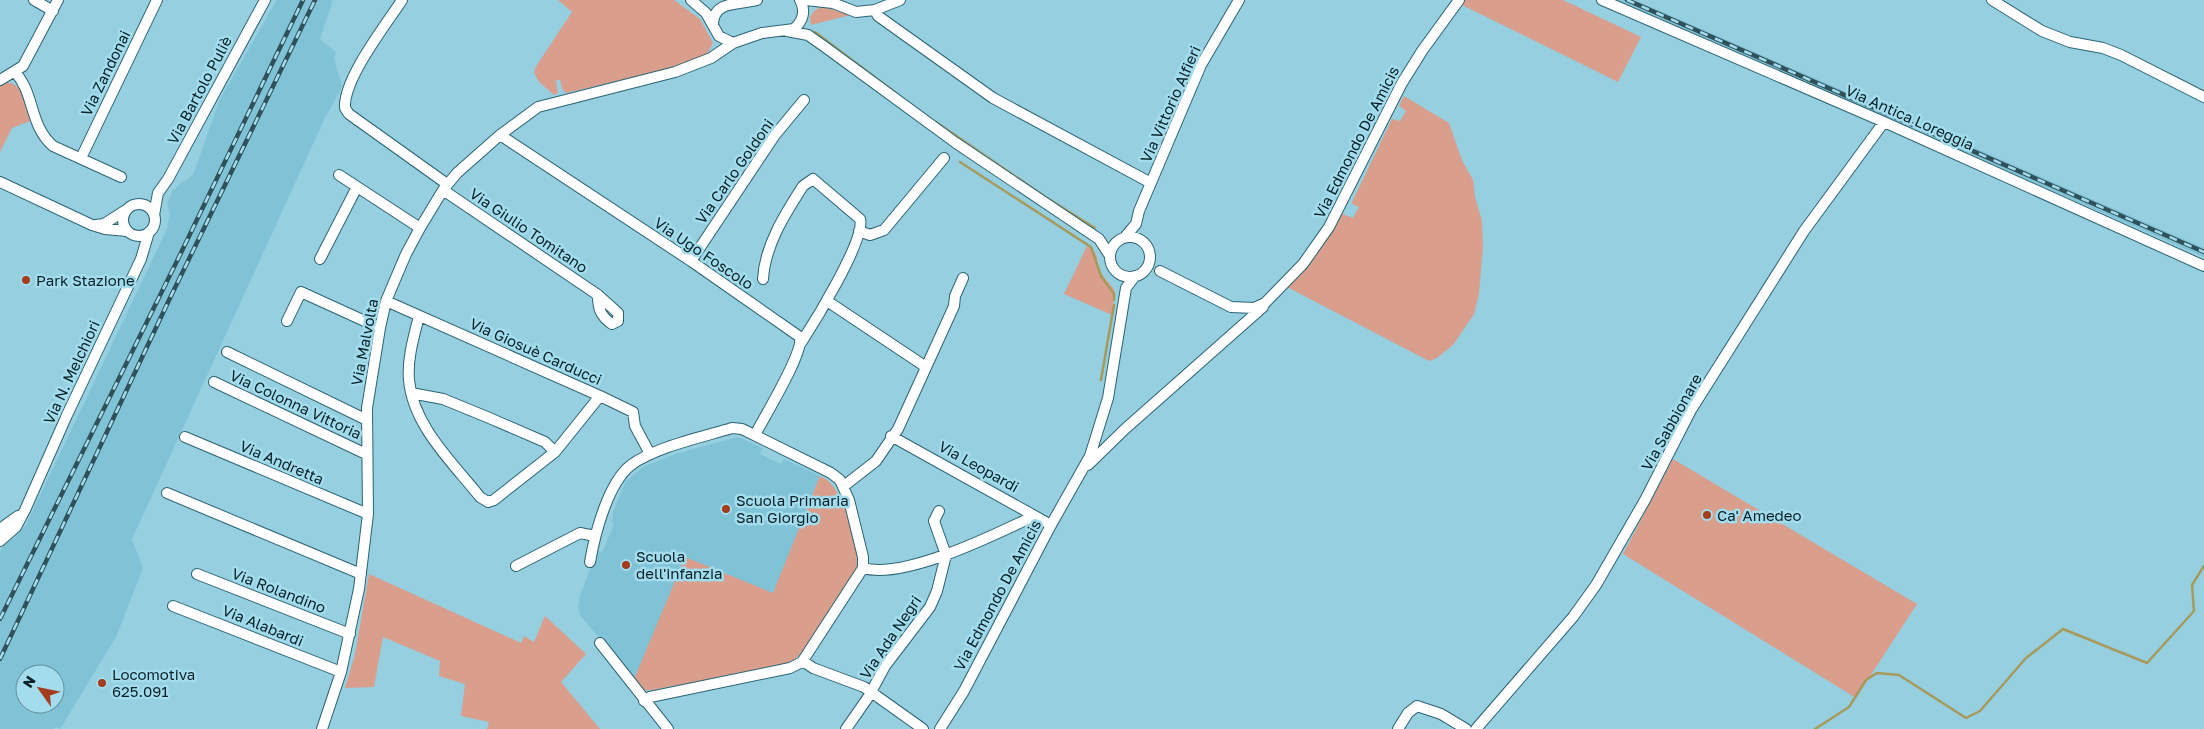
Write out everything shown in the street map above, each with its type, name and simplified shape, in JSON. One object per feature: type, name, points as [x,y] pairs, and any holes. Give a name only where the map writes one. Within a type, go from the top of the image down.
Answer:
[{"type":"street","points":[[34,0],[53,11]]},
{"type":"street","points":[[0,80],[23,66],[58,0]]},
{"type":"street","name":"Via Zandonai","points":[[81,158],[156,0]]},
{"type":"street","name":"Via Bartolo Puliè","points":[[139,204],[158,193],[168,179],[264,0]]},
{"type":"street","name":"Via Giulio Tomitano","points":[[402,0],[354,75],[346,95],[345,108],[350,114],[445,187],[598,295]]},
{"type":"street","points":[[693,1],[705,6],[721,6],[730,2],[757,0]]},
{"type":"street","points":[[800,0],[803,9],[802,17],[808,36],[956,143],[1100,239],[1110,256]]},
{"type":"street","points":[[806,0],[833,3],[856,12],[875,10],[900,0]]},
{"type":"street","name":"Via Vittorio Alfieri","points":[[1123,238],[1136,224],[1151,183],[1201,65],[1239,0]]},
{"type":"street","name":"Via Edmondo De Amicis","points":[[1080,474],[1125,429],[1233,333],[1303,264],[1329,227],[1402,83],[1422,50],[1459,0]]},
{"type":"street","name":"Via Antica Loreggia","points":[[1602,0],[1884,122],[2204,266]]},
{"type":"street","points":[[1992,0],[2042,31],[2081,45],[2103,48],[2122,55],[2204,97]]},
{"type":"street","points":[[693,1],[706,13],[722,39],[732,43]]},
{"type":"street","points":[[787,31],[796,26],[808,9],[817,2]]},
{"type":"street","points":[[714,56],[718,44],[715,15],[721,6]]},
{"type":"street","points":[[875,10],[878,16],[993,98],[1151,183]]},
{"type":"street","name":"Via Malvolta","points":[[322,729],[341,672],[362,574],[368,514],[367,408],[386,301],[406,254],[445,187],[462,167],[500,135],[544,104],[675,72],[706,61],[732,43],[762,33],[787,31],[808,36]]},
{"type":"street","points":[[15,72],[22,80],[38,128],[53,146],[121,177]]},
{"type":"street","name":"Via Carlo Goldoni","points":[[691,261],[775,135],[804,100]]},
{"type":"street","name":"Via Sabbionare","points":[[1476,729],[1573,617],[1596,585],[1646,500],[1691,410],[1804,231],[1884,122]]},
{"type":"street","name":"Via Ugo Foscolo","points":[[500,135],[796,333],[801,342]]},
{"type":"street","points":[[859,231],[870,234],[884,230],[944,158]]},
{"type":"street","points":[[339,175],[420,228]]},
{"type":"street","points":[[755,435],[795,360],[801,342],[827,301],[844,268],[862,224],[860,219],[813,179],[808,181],[803,186],[780,225],[766,262],[763,279]]},
{"type":"street","points":[[0,182],[92,225],[105,229],[142,236],[154,226],[154,215],[147,206],[132,205],[104,224],[92,225]]},
{"type":"street","points":[[320,259],[357,187]]},
{"type":"street","name":"Via Bartolo Puliè","points":[[154,215],[158,193]]},
{"type":"street","points":[[126,210],[123,223],[140,246],[140,259]]},
{"type":"street","points":[[1125,429],[1115,435],[1109,435],[1104,431],[1101,424],[1108,398],[1126,288],[1149,263],[1149,251],[1141,240],[1136,224]]},
{"type":"street","name":"Via N. Melchiori","points":[[0,541],[16,527],[140,259],[149,232]]},
{"type":"street","points":[[1100,239],[1134,237],[1141,240]]},
{"type":"street","points":[[1123,238],[1111,249],[1110,262],[1126,288]]},
{"type":"street","points":[[1150,257],[1160,271],[1230,307],[1239,309],[1257,308],[1272,296]]},
{"type":"street","points":[[1116,272],[1129,277],[1160,271]]},
{"type":"street","points":[[844,486],[876,461],[891,436],[898,429],[923,365],[954,306],[955,296],[963,278]]},
{"type":"street","points":[[287,322],[301,292],[380,328]]},
{"type":"street","points":[[1203,292],[1228,302],[1242,304],[1262,302],[1272,296]]},
{"type":"street","name":"Via Giosuè Carducci","points":[[386,301],[633,412],[635,426],[650,454]]},
{"type":"street","points":[[827,301],[923,365]]},
{"type":"street","points":[[1230,307],[1237,318],[1233,333]]},
{"type":"street","points":[[420,316],[411,354],[409,379],[411,393],[423,424],[480,497],[488,502],[494,500],[555,452],[600,396]]},
{"type":"street","points":[[227,352],[367,420]]},
{"type":"street","name":"Via Colonna Vittoria","points":[[214,382],[366,454]]},
{"type":"street","points":[[411,393],[443,399],[545,442],[555,452]]},
{"type":"street","name":"Via Edmondo De Amicis","points":[[940,729],[968,683],[1051,525],[1090,456],[1101,424]]},
{"type":"street","points":[[590,562],[595,536],[620,477],[631,465],[650,454],[732,428],[742,429],[835,475],[844,486],[863,557],[863,568],[803,661],[790,668],[650,696],[644,701]]},
{"type":"street","name":"Via Leopardi","points":[[891,436],[1051,525]]},
{"type":"street","name":"Via Andretta","points":[[185,437],[368,514]]},
{"type":"street","points":[[167,493],[362,574]]},
{"type":"street","name":"Via N. Melchiori","points":[[0,529],[11,523],[20,514],[29,498]]},
{"type":"street","points":[[939,511],[934,521],[946,555]]},
{"type":"street","points":[[863,568],[876,570],[892,569],[946,555],[1034,516]]},
{"type":"street","points":[[516,566],[580,533],[595,536]]},
{"type":"street","name":"Via Ada Negri","points":[[846,729],[872,693],[885,666],[930,607],[937,591],[946,555]]},
{"type":"street","name":"Via Rolandino","points":[[197,574],[350,634]]},
{"type":"street","name":"Via Alabardi","points":[[173,606],[341,672]]},
{"type":"street","points":[[600,643],[668,729]]},
{"type":"street","points":[[803,661],[813,668],[864,688],[923,729]]},
{"type":"street","points":[[1398,729],[1408,714],[1417,706],[1441,714],[1466,729]]},
{"type":"shaded area","points":[[277,0],[333,0],[320,39],[336,52],[334,58],[342,87],[324,120],[132,539],[143,568],[116,637],[60,729],[56,727],[54,729],[0,729],[0,552],[4,545],[14,538],[26,525],[167,229],[170,215],[167,204],[173,189],[175,190],[178,185],[193,175],[220,99]]},
{"type":"shaded area","points":[[558,0],[674,0],[700,19],[713,43],[707,54],[699,62],[566,93],[562,89],[560,80],[556,80],[558,93],[554,95],[539,82],[534,73],[535,68],[572,12]]},
{"type":"shaded area","points":[[1465,0],[1563,0],[1641,37],[1618,82],[1462,5]]},
{"type":"shaded area","points":[[1616,0],[1635,0],[2204,248],[2204,257]]},
{"type":"shaded area","points":[[818,5],[850,15],[811,25],[810,17],[819,8]]},
{"type":"shaded area","points":[[7,82],[18,87],[24,97],[30,121],[12,128],[0,152],[0,86]]},
{"type":"shaded area","points":[[1404,96],[1449,123],[1462,160],[1473,180],[1475,197],[1482,221],[1483,246],[1479,294],[1474,314],[1453,345],[1437,358],[1429,361],[1287,287],[1342,214],[1353,218],[1359,207],[1352,204],[1352,202],[1392,119],[1400,121],[1406,111],[1399,106]]},
{"type":"shaded area","points":[[1087,246],[1096,254],[1101,273],[1115,291],[1112,315],[1064,294]]},
{"type":"shaded area","points":[[738,437],[763,448],[760,454],[781,464],[784,459],[820,476],[773,594],[634,679],[580,615],[578,607],[580,596],[597,551],[602,552],[614,525],[612,521],[613,512],[626,481],[643,467],[675,454]]},
{"type":"shaded area","points":[[1673,459],[1917,604],[1856,698],[1623,554]]},
{"type":"shaded area","points":[[820,476],[829,482],[844,505],[853,535],[857,563],[856,574],[806,648],[794,660],[785,665],[644,690],[634,679],[685,557],[773,593]]},
{"type":"shaded area","points":[[369,574],[521,643],[524,636],[534,642],[545,616],[586,654],[561,682],[600,729],[487,729],[489,722],[461,716],[465,684],[439,676],[440,661],[383,637],[374,687],[345,688],[355,654]]},
{"type":"waterway","points":[[815,32],[897,94]]},
{"type":"waterway","points":[[936,122],[1044,196],[1095,228]]},
{"type":"waterway","points":[[960,162],[1091,247],[1101,276],[1114,294],[1114,300]]},
{"type":"waterway","points":[[1101,380],[1114,305]]},
{"type":"waterway","points":[[1815,729],[1849,707],[1866,680],[1877,673],[1899,675],[1966,718],[1980,711],[2026,658],[2063,629],[2147,663],[2194,611],[2192,585],[2204,566]]},
{"type":"railway","points":[[0,619],[178,259],[303,0]]},
{"type":"railway","points":[[0,659],[170,298],[315,0]]},
{"type":"railway","points":[[1627,0],[2204,252]]},
{"type":"place","name":"Park Stazione","points":[[26,280]]},
{"type":"place","name":"Scuola Primaria San Giorgio","points":[[726,509]]},
{"type":"place","name":"Ca' Amedeo","points":[[1707,515]]},
{"type":"place","name":"Scuola dell'infanzia","points":[[626,565]]},
{"type":"place","name":"Locomotiva 625.091","points":[[102,683]]}]
